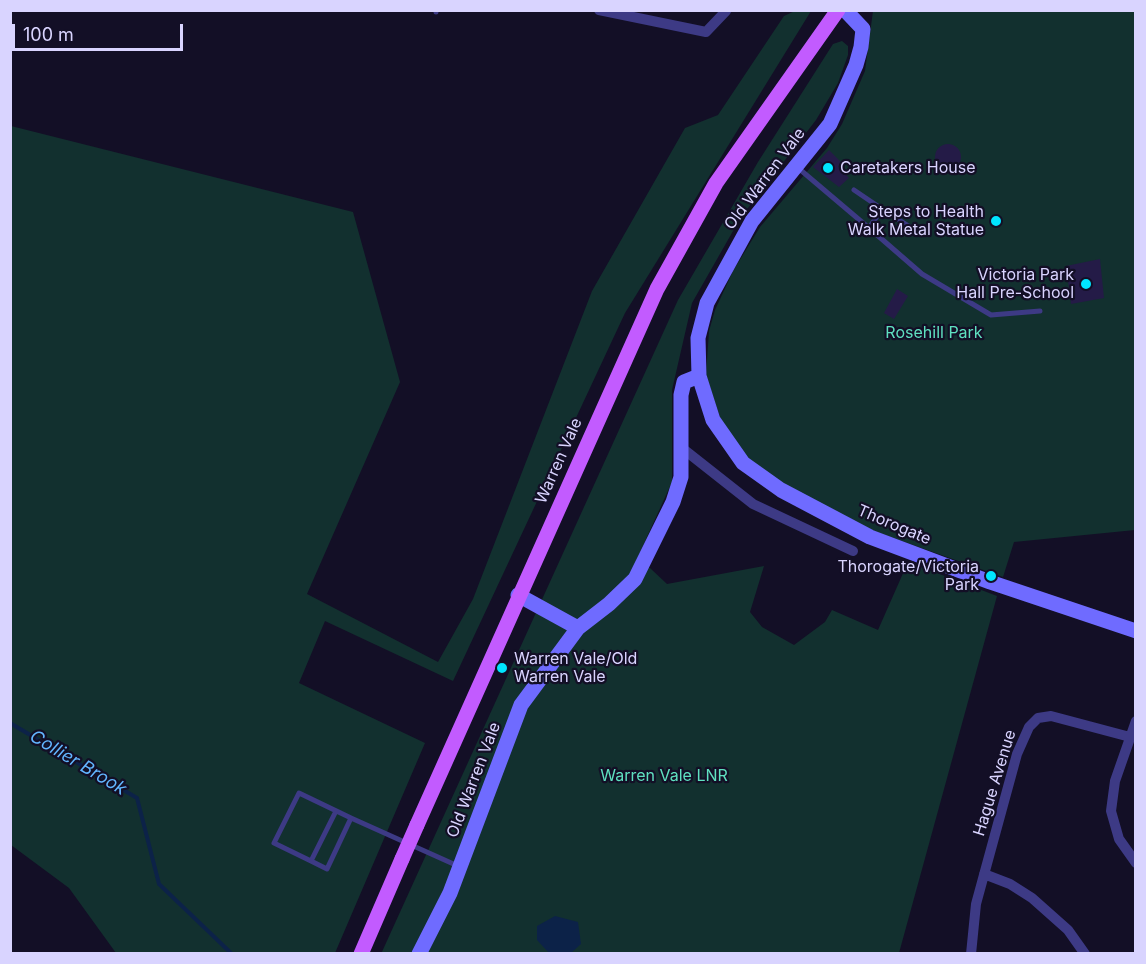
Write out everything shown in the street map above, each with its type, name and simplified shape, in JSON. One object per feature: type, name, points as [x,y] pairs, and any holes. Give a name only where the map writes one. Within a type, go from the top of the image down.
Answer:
[{"type":"main road","name":"Warren Vale","points":[[361,954],[518,595],[657,289],[716,183],[837,10]]},
{"type":"street","points":[[600,10],[706,32],[726,11]]},
{"type":"street","points":[[845,10],[863,29]]},
{"type":"street","name":"Old Warren Vale","points":[[419,954],[450,893],[521,705],[578,628],[609,604],[635,579],[673,502],[681,477],[682,448],[679,415],[681,395],[684,382],[699,376],[698,338],[707,303],[752,221],[830,124],[856,65],[864,10]]},
{"type":"street","name":"Thorogate","points":[[699,376],[713,420],[727,442],[743,463],[781,490],[870,537],[990,582],[1135,630]]},
{"type":"street","points":[[682,448],[753,504],[853,551]]},
{"type":"street","points":[[518,595],[578,628]]},
{"type":"street","name":"Hague Avenue","points":[[971,954],[976,904],[1022,738],[1038,718],[1061,718],[1130,737]]},
{"type":"street","points":[[1136,721],[1116,781],[1111,811],[1119,839],[1136,863]]},
{"type":"street","points":[[984,874],[1010,884],[1032,898],[1068,930],[1085,954]]},
{"type":"lane","points":[[797,166],[922,274],[991,315],[1040,311]]},
{"type":"lane","points":[[854,190],[918,232]]},
{"type":"lane","points":[[869,228],[882,209]]},
{"type":"lane","points":[[351,818],[327,869],[274,843],[299,793],[460,867]]},
{"type":"lane","points":[[311,861],[336,811]]},
{"type":"green space","points":[[795,11],[811,11],[625,313],[453,681],[325,621],[299,683],[425,743],[335,953],[116,953],[69,888],[11,845],[11,126],[353,212],[400,382],[307,594],[438,662],[473,599],[592,291],[685,128],[718,115],[784,16]]},
{"type":"green space","name":"Rosehill Park","points":[[873,11],[1135,11],[1135,530],[1014,542],[1003,577],[874,531],[780,482],[748,461],[721,420],[706,375],[709,331],[715,310],[733,271],[760,227],[827,148],[842,124],[865,71]]},
{"type":"green space","name":"Warren Vale LNR","points":[[842,41],[848,46],[848,55],[838,83],[816,120],[741,217],[692,303],[672,390],[672,482],[636,561],[650,568],[667,584],[764,566],[750,612],[762,627],[794,645],[825,622],[832,610],[878,630],[908,562],[997,596],[899,953],[381,954],[678,300],[758,162],[833,44]]},
{"type":"water","points":[[555,916],[578,922],[581,944],[571,953],[549,953],[537,940],[537,926]]},
{"type":"building","points":[[948,144],[957,148],[961,157],[957,166],[948,170],[939,166],[935,157],[939,148]]},
{"type":"building","name":"Caretakers House","points":[[829,150],[842,163],[838,166],[849,178],[839,187],[813,167]]},
{"type":"building","name":"Victoria Park Hall Pre-School","points":[[1100,259],[1104,298],[1071,304],[1066,266]]},
{"type":"building","points":[[897,289],[908,296],[894,319],[884,313]]},
{"type":"waterway","name":"Collier Brook","points":[[10,723],[137,798],[159,884],[232,954]]},
{"type":"place","name":"Caretakers House","points":[[828,168]]},
{"type":"place","name":"Steps to Health Walk Metal Statue","points":[[996,221]]},
{"type":"place","name":"Victoria Park Hall Pre-School","points":[[1086,284]]},
{"type":"place","name":"Thorogate/Victoria Park","points":[[991,576]]},
{"type":"place","name":"Warren Vale/Old Warren Vale","points":[[502,668]]}]
